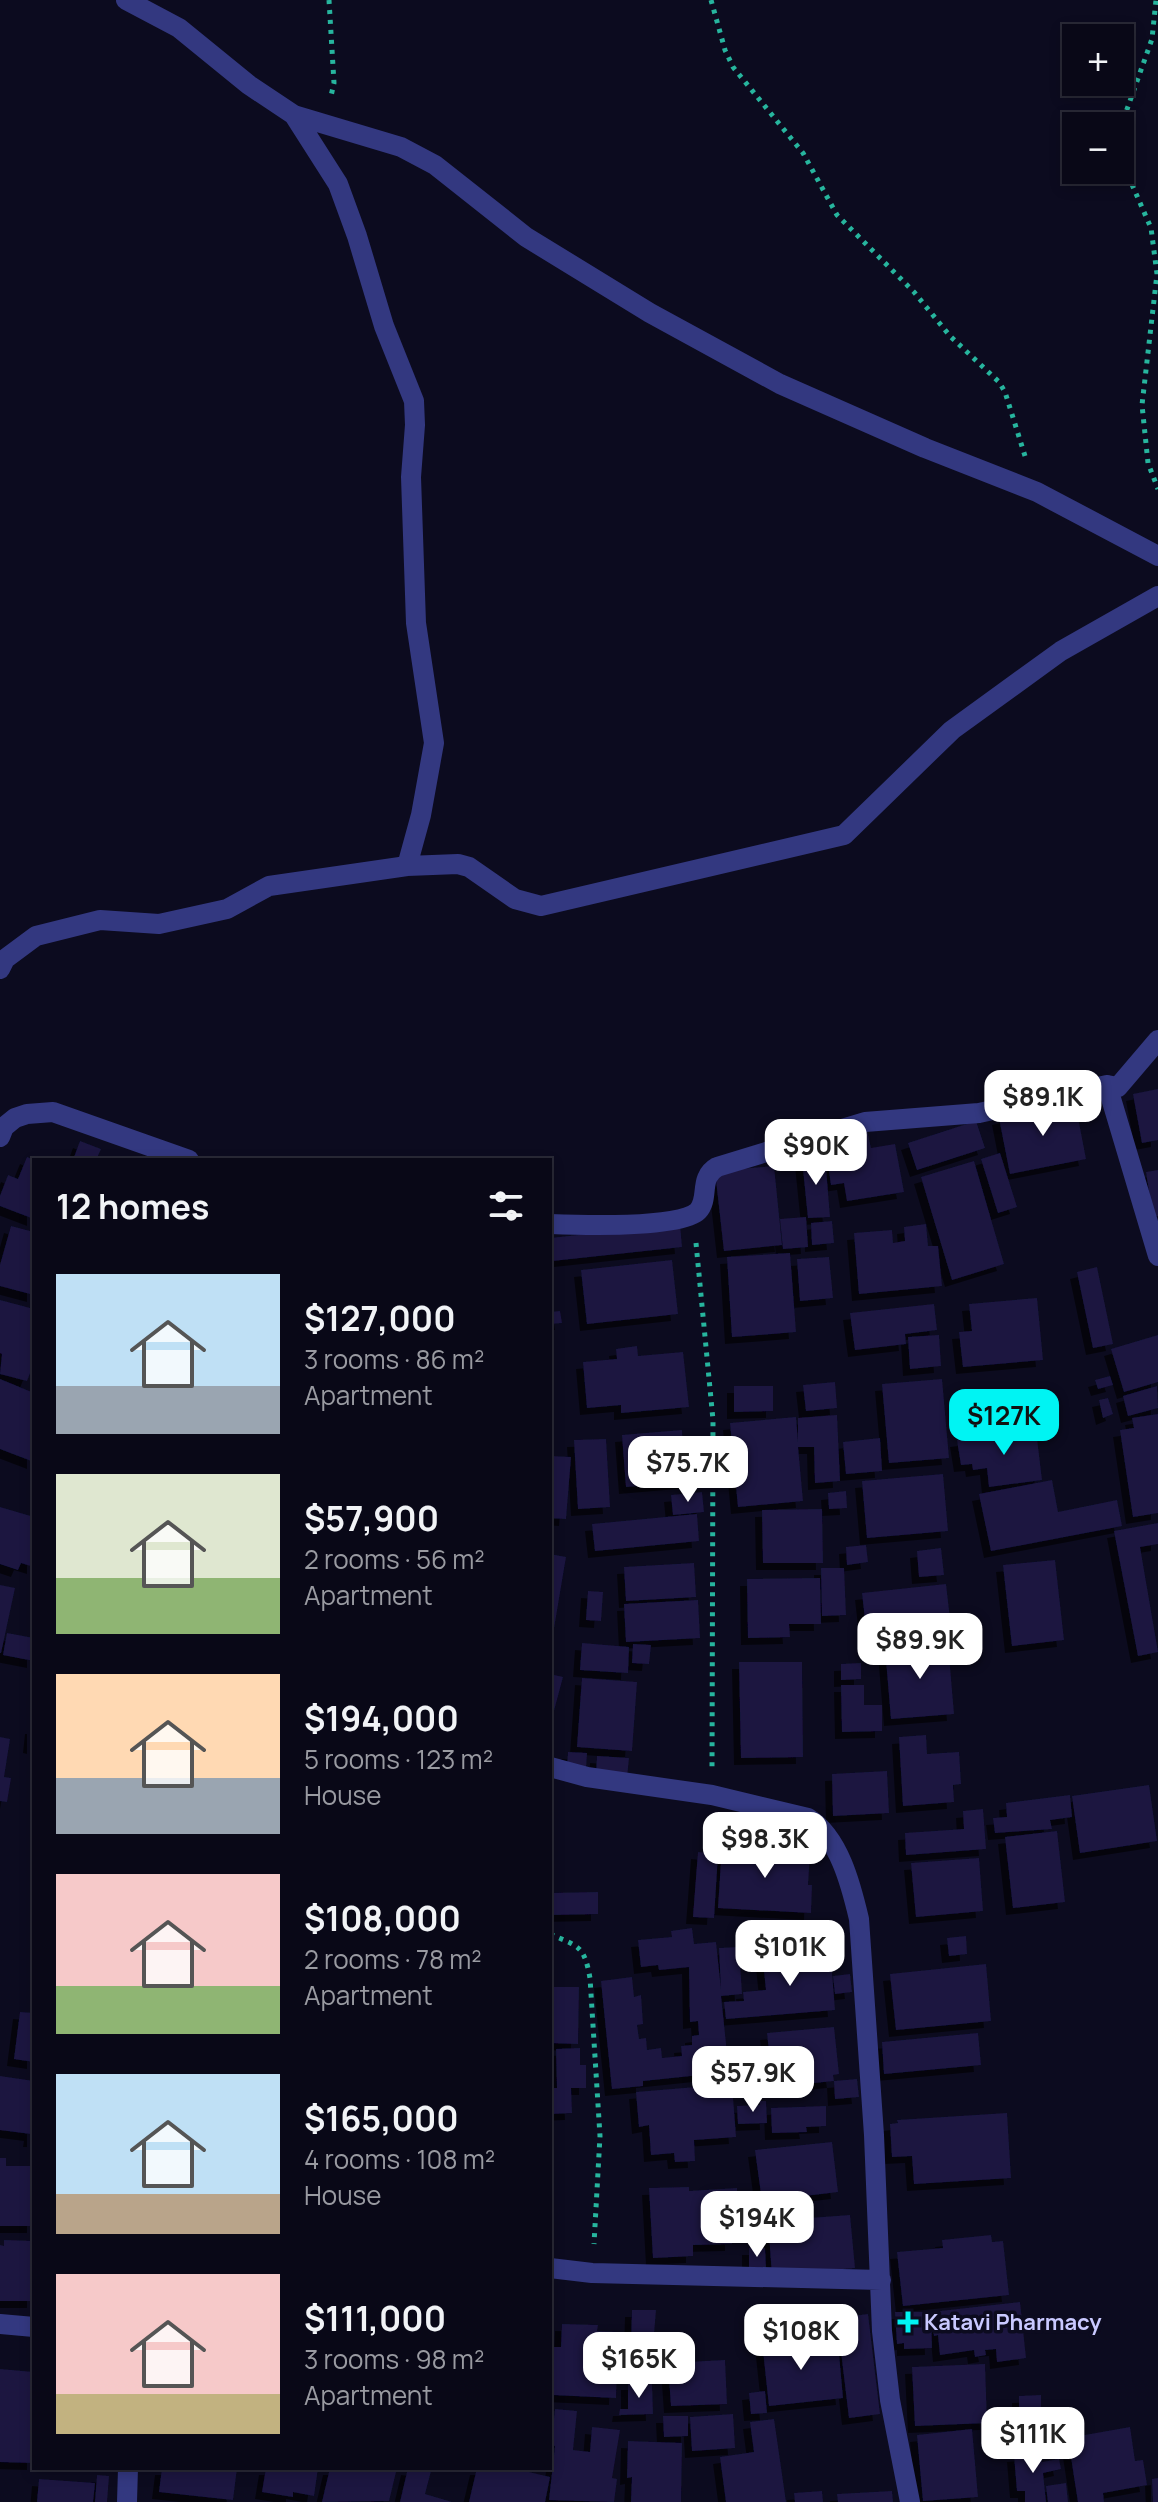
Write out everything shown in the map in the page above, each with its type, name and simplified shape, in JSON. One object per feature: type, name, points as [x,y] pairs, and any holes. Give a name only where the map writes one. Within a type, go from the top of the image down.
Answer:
[{"type":"street","points":[[126,0],[179,28],[249,85],[294,115],[401,147],[435,165],[526,237],[650,313],[780,384],[925,448],[1037,492],[1158,556]]},
{"type":"street","points":[[294,115],[338,184],[384,326],[414,401],[411,477],[416,623],[434,743],[421,815],[407,866]]},
{"type":"street","points":[[0,969],[5,959],[36,936],[100,920],[159,924],[227,909],[269,886],[407,866],[458,864],[469,867],[515,899],[541,906],[844,835],[952,730],[1061,651],[1158,596]]},
{"type":"street","points":[[552,1224],[614,1226],[651,1223],[693,1214],[700,1208],[706,1178],[717,1167],[865,1122],[979,1113],[1107,1085],[1118,1087],[1158,1040]]},
{"type":"street","points":[[1107,1085],[1158,1255]]},
{"type":"street","points":[[0,1135],[15,1118],[53,1112],[183,1158]]},
{"type":"street","points":[[552,1768],[587,1777],[712,1795],[808,1818],[816,1822],[831,1843],[851,1883],[859,1919],[874,2135],[882,2331],[890,2400],[910,2502]]},
{"type":"street","points":[[552,2268],[592,2273],[881,2280]]},
{"type":"street","points":[[0,2324],[32,2327]]},
{"type":"street","points":[[127,2502],[128,2470]]},
{"type":"path","points":[[324,124],[334,83],[329,0]]},
{"type":"path","points":[[711,0],[733,67],[803,153],[837,215],[914,292],[950,336],[999,382],[1005,392],[1037,492]]},
{"type":"path","points":[[1126,112],[1152,39],[1156,0]]},
{"type":"path","points":[[1131,184],[1151,228],[1157,274],[1142,405],[1148,463],[1158,489]]},
{"type":"path","points":[[693,1214],[713,1420],[712,1795]]},
{"type":"path","points":[[552,1935],[580,1948],[586,1956],[590,1978],[600,2136],[592,2273]]},
{"type":"building","points":[[1158,1089],[1158,1140],[1142,1143],[1133,1094]]},
{"type":"building","points":[[1075,1102],[1086,1159],[1010,1174],[999,1118]]},
{"type":"building","points":[[976,1121],[985,1148],[917,1170],[908,1143]]},
{"type":"building","points":[[867,1130],[871,1148],[895,1144],[904,1192],[847,1201],[844,1183],[831,1185],[826,1150],[851,1145],[849,1133]]},
{"type":"building","points":[[80,1141],[101,1149],[97,1158],[74,1158]]},
{"type":"building","points":[[1000,1153],[1017,1207],[998,1213],[981,1159]]},
{"type":"building","points":[[825,1156],[830,1217],[808,1218],[802,1159]]},
{"type":"building","points":[[27,1157],[32,1159],[32,1218],[0,1206],[0,1196],[8,1175],[18,1179]]},
{"type":"building","points":[[974,1161],[1004,1264],[952,1280],[921,1177]]},
{"type":"building","points":[[774,1166],[782,1245],[724,1251],[715,1171]]},
{"type":"building","points":[[1158,1170],[1158,1216],[1153,1216],[1146,1172]]},
{"type":"building","points":[[806,1217],[808,1247],[783,1249],[780,1219]]},
{"type":"building","points":[[832,1221],[834,1243],[812,1245],[811,1223]]},
{"type":"building","points":[[680,1224],[682,1247],[552,1261],[552,1238]]},
{"type":"building","points":[[926,1224],[928,1246],[938,1246],[942,1286],[859,1294],[854,1233],[892,1230],[893,1243],[905,1241],[904,1227]]},
{"type":"building","points":[[11,1226],[32,1231],[32,1294],[0,1286],[0,1265]]},
{"type":"building","points":[[790,1253],[796,1332],[732,1337],[727,1257]]},
{"type":"building","points":[[829,1257],[833,1298],[800,1301],[797,1259]]},
{"type":"building","points":[[672,1260],[678,1314],[587,1324],[581,1270]]},
{"type":"building","points":[[1097,1267],[1113,1344],[1093,1348],[1077,1272]]},
{"type":"building","points":[[1037,1298],[1043,1360],[963,1367],[959,1332],[972,1331],[969,1304]]},
{"type":"building","points":[[0,1300],[32,1308],[32,1368],[27,1381],[0,1374]]},
{"type":"building","points":[[934,1304],[937,1330],[905,1334],[906,1344],[855,1350],[850,1313]]},
{"type":"building","points":[[560,1311],[562,1323],[552,1324],[552,1312]]},
{"type":"building","points":[[939,1335],[941,1366],[910,1369],[908,1337]]},
{"type":"building","points":[[1158,1335],[1158,1382],[1124,1392],[1111,1349]]},
{"type":"building","points":[[637,1346],[638,1356],[683,1352],[689,1407],[621,1413],[621,1405],[587,1408],[583,1362],[617,1359],[616,1349]]},
{"type":"building","points":[[1110,1376],[1113,1385],[1098,1389],[1095,1380]]},
{"type":"building","points":[[0,1379],[32,1392],[32,1461],[0,1449]]},
{"type":"building","points":[[942,1379],[949,1458],[889,1463],[882,1384]]},
{"type":"building","points":[[835,1382],[837,1408],[806,1411],[803,1385]]},
{"type":"building","points":[[734,1386],[773,1386],[773,1411],[734,1412]]},
{"type":"building","points":[[1157,1386],[1158,1408],[1128,1416],[1123,1396]]},
{"type":"building","points":[[1108,1398],[1113,1414],[1103,1418],[1099,1400]]},
{"type":"building","points":[[1158,1414],[1158,1513],[1133,1517],[1120,1430],[1134,1428],[1132,1418]]},
{"type":"building","points":[[837,1415],[840,1481],[815,1483],[814,1447],[798,1447],[803,1501],[738,1507],[730,1423],[796,1417],[798,1442],[798,1418]]},
{"type":"building","points":[[682,1430],[683,1450],[693,1449],[696,1481],[626,1487],[622,1435]]},
{"type":"building","points":[[1036,1430],[1042,1480],[989,1487],[987,1468],[973,1470],[972,1464],[961,1465],[957,1440]]},
{"type":"building","points":[[880,1438],[882,1471],[846,1474],[843,1442]]},
{"type":"building","points":[[606,1439],[610,1507],[578,1509],[574,1440]]},
{"type":"building","points":[[552,1456],[571,1457],[566,1519],[552,1518]]},
{"type":"building","points":[[943,1474],[948,1531],[867,1538],[862,1481]]},
{"type":"building","points":[[1052,1480],[1058,1512],[1117,1500],[1122,1526],[991,1551],[979,1494]]},
{"type":"building","points":[[846,1491],[847,1508],[829,1509],[828,1493]]},
{"type":"building","points":[[702,1492],[704,1512],[673,1515],[671,1495]]},
{"type":"building","points":[[0,1507],[32,1516],[32,1566],[21,1563],[18,1570],[0,1564]]},
{"type":"building","points":[[822,1509],[823,1563],[763,1563],[762,1510]]},
{"type":"building","points":[[697,1514],[699,1541],[595,1551],[592,1524]]},
{"type":"building","points":[[1158,1523],[1158,1544],[1140,1547],[1158,1652],[1138,1656],[1114,1531]]},
{"type":"building","points":[[866,1545],[868,1562],[847,1565],[846,1547]]},
{"type":"building","points":[[941,1548],[944,1575],[919,1577],[917,1551]]},
{"type":"building","points":[[552,1554],[566,1557],[552,1640]]},
{"type":"building","points":[[1055,1560],[1064,1640],[1012,1646],[1003,1565]]},
{"type":"building","points":[[694,1563],[696,1597],[626,1601],[624,1567]]},
{"type":"building","points":[[821,1568],[844,1568],[846,1615],[822,1616]]},
{"type":"building","points":[[820,1578],[821,1624],[789,1624],[790,1637],[748,1638],[747,1579]]},
{"type":"building","points":[[946,1584],[952,1636],[868,1645],[862,1593]]},
{"type":"building","points":[[0,1585],[15,1588],[1,1653],[0,1653]]},
{"type":"building","points":[[588,1591],[603,1592],[601,1621],[586,1620]]},
{"type":"building","points":[[698,1600],[700,1638],[626,1642],[624,1604]]},
{"type":"building","points":[[7,1633],[32,1638],[32,1661],[3,1655]]},
{"type":"building","points":[[582,1643],[629,1647],[628,1673],[580,1670]]},
{"type":"building","points":[[948,1643],[954,1714],[891,1719],[885,1648]]},
{"type":"building","points":[[633,1644],[651,1645],[649,1664],[632,1663]]},
{"type":"building","points":[[739,1662],[802,1662],[803,1757],[741,1758]]},
{"type":"building","points":[[861,1663],[861,1679],[841,1680],[841,1664]]},
{"type":"building","points":[[552,1674],[563,1677],[552,1718]]},
{"type":"building","points":[[582,1678],[637,1682],[632,1751],[577,1747]]},
{"type":"building","points":[[841,1685],[864,1685],[864,1705],[882,1705],[882,1731],[842,1732]]},
{"type":"building","points":[[926,1735],[927,1754],[959,1752],[961,1784],[953,1785],[954,1802],[903,1806],[899,1737]]},
{"type":"building","points":[[0,1737],[10,1739],[4,1777],[11,1778],[7,1802],[0,1801]]},
{"type":"building","points":[[568,1752],[587,1753],[586,1769],[567,1768]]},
{"type":"building","points":[[597,1756],[629,1758],[627,1778],[596,1775]]},
{"type":"building","points":[[887,1771],[889,1813],[833,1816],[832,1774]]},
{"type":"building","points":[[1149,1785],[1157,1841],[1080,1853],[1072,1796]]},
{"type":"building","points":[[1070,1795],[1072,1817],[1050,1820],[1052,1829],[995,1833],[993,1818],[1007,1817],[1006,1803]]},
{"type":"building","points":[[983,1809],[986,1849],[906,1855],[905,1833],[964,1829],[963,1811]]},
{"type":"building","points":[[1057,1831],[1065,1902],[1013,1908],[1005,1837]]},
{"type":"building","points":[[722,1846],[810,1852],[808,1885],[812,1885],[811,1913],[718,1908]]},
{"type":"building","points":[[698,1852],[718,1854],[714,1918],[693,1917]]},
{"type":"building","points":[[979,1858],[983,1911],[916,1917],[911,1863]]},
{"type":"building","points":[[598,1892],[598,1914],[552,1915],[552,1893]]},
{"type":"building","points":[[692,1928],[694,1944],[716,1942],[721,1990],[719,1948],[739,1947],[742,1994],[721,1996],[729,2072],[643,2081],[643,2086],[612,2089],[601,1981],[632,1977],[634,1997],[641,1995],[643,2024],[637,2025],[639,2039],[646,2038],[647,2050],[661,2048],[662,2058],[682,2056],[681,2046],[692,2045],[692,2036],[699,2035],[698,2021],[690,2022],[689,1967],[659,1970],[658,1965],[641,1967],[638,1940],[672,1937],[671,1931]]},
{"type":"building","points":[[966,1936],[967,1954],[949,1956],[947,1938]]},
{"type":"building","points":[[830,1948],[835,2010],[726,2019],[724,2002],[744,2001],[743,1992],[766,1990],[763,1961],[802,1958],[801,1950]]},
{"type":"building","points":[[986,1964],[991,2021],[896,2030],[890,1974]]},
{"type":"building","points":[[850,1974],[852,1992],[835,1994],[833,1976]]},
{"type":"building","points":[[552,1987],[579,1987],[578,2044],[552,2043]]},
{"type":"building","points":[[20,2012],[32,2013],[32,2062],[14,2059]]},
{"type":"building","points":[[834,2027],[839,2074],[833,2075],[834,2081],[773,2087],[767,2033]]},
{"type":"building","points":[[978,2033],[981,2065],[884,2074],[882,2042]]},
{"type":"building","points":[[580,2048],[580,2065],[586,2065],[586,2088],[571,2088],[572,2113],[552,2114],[552,2088],[557,2088],[556,2049]]},
{"type":"building","points":[[0,2076],[32,2081],[32,2140],[31,2134],[0,2130]]},
{"type":"building","points":[[857,2079],[859,2097],[835,2099],[834,2081]]},
{"type":"building","points":[[732,2084],[736,2137],[694,2140],[695,2161],[675,2162],[674,2153],[651,2155],[649,2125],[639,2127],[636,2092]]},
{"type":"building","points":[[760,2101],[766,2101],[767,2123],[738,2124],[737,2106],[760,2105]]},
{"type":"building","points":[[826,2106],[826,2126],[806,2127],[807,2132],[772,2133],[771,2108]]},
{"type":"building","points":[[1007,2113],[1011,2178],[914,2184],[912,2156],[892,2157],[890,2124],[898,2123],[897,2120]]},
{"type":"building","points":[[832,2142],[838,2192],[762,2201],[755,2150]]},
{"type":"building","points":[[0,2158],[6,2158],[6,2166],[32,2166],[32,2226],[0,2226]]},
{"type":"building","points":[[689,2187],[689,2191],[737,2188],[738,2217],[745,2216],[746,2233],[732,2234],[732,2244],[693,2245],[693,2256],[653,2258],[649,2188]]},
{"type":"building","points":[[850,2215],[855,2268],[772,2275],[768,2221]]},
{"type":"building","points":[[991,2235],[992,2242],[1003,2241],[1009,2295],[903,2306],[897,2252],[943,2248],[942,2240]]},
{"type":"building","points":[[4,2240],[32,2241],[32,2301],[0,2301],[0,2245],[4,2246]]},
{"type":"building","points":[[749,2248],[765,2248],[766,2269],[749,2269]]},
{"type":"building","points":[[1020,2302],[1026,2358],[997,2362],[996,2349],[985,2350],[986,2355],[975,2357],[974,2350],[940,2355],[938,2335],[934,2336],[931,2316],[932,2348],[904,2349],[904,2343],[897,2344],[895,2312],[931,2312]]},
{"type":"building","points":[[632,2310],[656,2310],[653,2346],[631,2346]]},
{"type":"building","points":[[868,2314],[880,2414],[849,2418],[837,2318]]},
{"type":"building","points":[[562,2324],[598,2325],[597,2331],[618,2332],[616,2398],[553,2395],[552,2347],[561,2347]]},
{"type":"building","points":[[802,2337],[802,2346],[838,2343],[843,2398],[769,2406],[762,2341]]},
{"type":"building","points":[[725,2360],[727,2404],[671,2406],[668,2363]]},
{"type":"building","points":[[985,2364],[987,2423],[915,2426],[912,2367]]},
{"type":"building","points":[[0,2369],[32,2372],[32,2463],[0,2462]]},
{"type":"building","points":[[628,2383],[652,2383],[653,2414],[619,2415],[620,2409],[628,2409]]},
{"type":"building","points":[[765,2391],[767,2413],[751,2414],[749,2393]]},
{"type":"building","points":[[1041,2395],[1041,2412],[1019,2413],[1019,2396]]},
{"type":"building","points":[[555,2409],[577,2411],[573,2450],[590,2452],[592,2427],[620,2430],[612,2478],[617,2479],[614,2502],[549,2500],[555,2446],[552,2445]]},
{"type":"building","points":[[733,2414],[735,2448],[692,2451],[690,2417]]},
{"type":"building","points":[[663,2416],[688,2416],[688,2436],[664,2437]]},
{"type":"building","points":[[774,2419],[786,2502],[726,2502],[720,2457],[754,2452],[750,2422]]},
{"type":"building","points":[[1063,2420],[1067,2445],[1040,2449],[1037,2424]]},
{"type":"building","points":[[1130,2427],[1135,2461],[1143,2460],[1147,2485],[1103,2493],[1104,2502],[1078,2502],[1068,2438]]},
{"type":"building","points":[[972,2429],[978,2497],[923,2501],[917,2435]]},
{"type":"building","points":[[628,2441],[682,2443],[681,2502],[631,2502],[632,2477],[627,2478]]},
{"type":"building","points":[[1041,2453],[1042,2462],[1059,2459],[1061,2469],[1043,2473],[1046,2502],[1025,2502],[1025,2491],[1017,2491],[1014,2455]]},
{"type":"building","points":[[162,2470],[237,2470],[233,2500],[159,2492]]},
{"type":"building","points":[[266,2470],[318,2470],[314,2496],[293,2492],[293,2497],[262,2492]]},
{"type":"building","points":[[330,2470],[397,2470],[389,2501],[322,2502]]},
{"type":"building","points":[[408,2470],[423,2470],[431,2471],[425,2494],[452,2502],[400,2502]]},
{"type":"building","points":[[477,2470],[520,2470],[550,2477],[545,2502],[469,2502]]},
{"type":"building","points":[[97,2475],[109,2476],[107,2502],[95,2502]]},
{"type":"building","points":[[1158,2478],[1158,2502],[1153,2502],[1152,2479]]},
{"type":"building","points":[[39,2479],[95,2483],[93,2502],[37,2502]]},
{"type":"building","points":[[1066,2483],[1068,2502],[1048,2502],[1046,2486]]},
{"type":"building","points":[[822,2491],[823,2502],[795,2502],[794,2493]]},
{"type":"building","points":[[892,2491],[893,2502],[838,2502],[837,2494]]},
{"type":"place","name":"Katavi Pharmacy","points":[[908,2322]]}]
